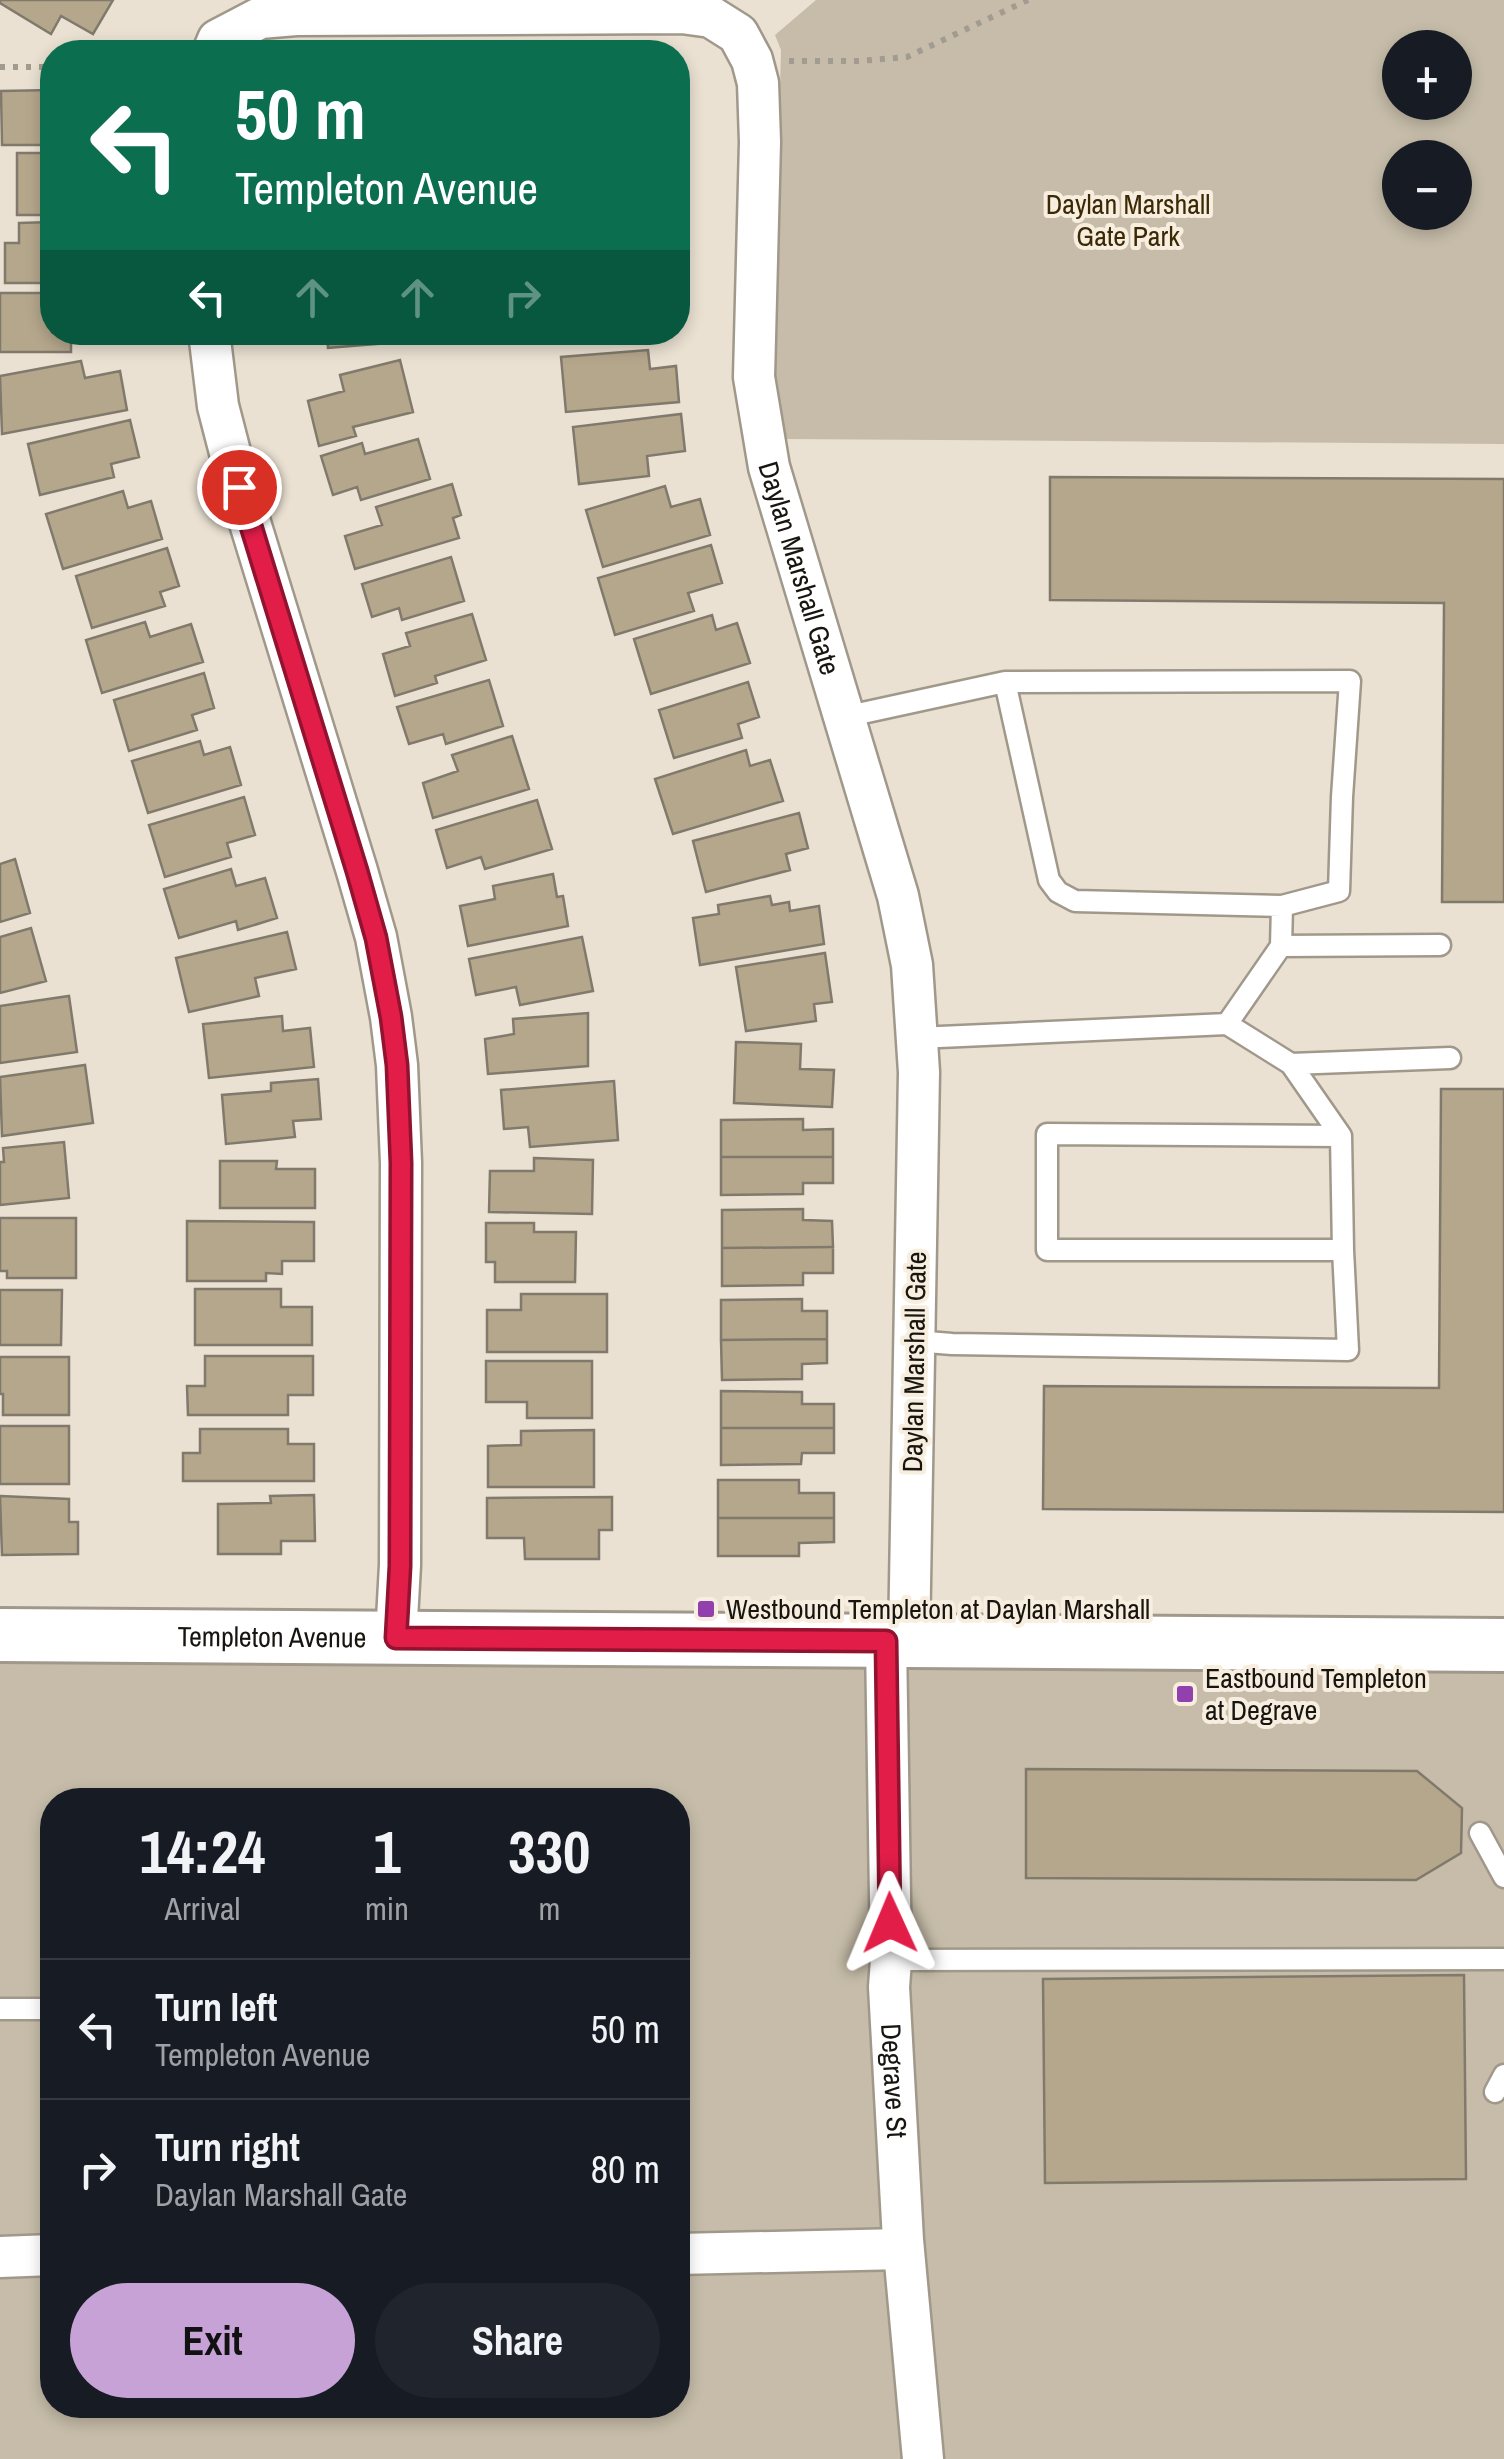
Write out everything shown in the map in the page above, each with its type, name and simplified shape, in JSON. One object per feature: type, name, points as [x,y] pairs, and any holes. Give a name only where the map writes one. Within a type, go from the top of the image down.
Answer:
[{"type":"street","points":[[218,40],[260,18],[296,15],[682,13],[711,18],[738,34],[752,60]]},
{"type":"street","name":"Daylan Marshall Gate","points":[[752,60],[758,83],[760,142],[754,377],[769,467],[898,896],[912,965],[920,1072],[914,1341],[898,1641]]},
{"type":"street","points":[[210,345],[218,406],[239,487],[362,888],[391,1017],[402,1183],[400,1566],[396,1638]]},
{"type":"street","name":"Templeton Avenue","points":[[0,1635],[1504,1645]]},
{"type":"street","name":"Degrave St","points":[[898,1641],[888,1987],[903,2249],[923,2459]]},
{"type":"street","points":[[690,2254],[903,2249]]},
{"type":"street","points":[[0,2257],[40,2256]]},
{"type":"lane","points":[[844,717],[1005,682],[1350,681],[1339,891],[1282,906],[1076,900],[1058,892],[1049,880],[1005,682]]},
{"type":"lane","points":[[1227,1024],[1282,946],[1282,906]]},
{"type":"lane","points":[[1282,946],[1440,945]]},
{"type":"lane","points":[[914,1341],[1348,1350],[1341,1136],[1291,1064],[1227,1024],[917,1038]]},
{"type":"lane","points":[[1291,1064],[1450,1058]]},
{"type":"lane","points":[[1341,1136],[1048,1134],[1048,1250],[1343,1250]]},
{"type":"lane","points":[[1480,1833],[1504,1877]]},
{"type":"lane","points":[[891,1960],[1504,1959]]},
{"type":"lane","points":[[0,2008],[40,2009]]},
{"type":"path","points":[[752,60],[907,57],[1028,0]]},
{"type":"path","points":[[0,67],[40,67]]},
{"type":"green space","name":"Daylan Marshall Gate Park","points":[[816,0],[1504,0],[1504,444],[786,439],[773,367],[781,50],[775,35]]},
{"type":"green space","points":[[0,1634],[1504,1645],[1504,2459],[0,2459]]},
{"type":"building","points":[[0,0],[113,0],[93,34],[61,16],[51,34]]},
{"type":"building","points":[[40,90],[40,145],[2,145],[1,91]]},
{"type":"building","points":[[17,153],[40,153],[40,215],[17,215]]},
{"type":"building","points":[[40,222],[40,283],[5,283],[5,243],[19,243],[19,223]]},
{"type":"building","points":[[0,293],[40,293],[40,345],[71,345],[71,352],[0,352]]},
{"type":"building","points":[[648,350],[650,369],[676,366],[679,402],[566,412],[561,357]]},
{"type":"building","points":[[400,360],[413,412],[353,427],[356,436],[319,446],[308,401],[344,391],[340,375]]},
{"type":"building","points":[[81,361],[85,378],[120,371],[127,410],[2,434],[0,376]]},
{"type":"building","points":[[681,414],[685,451],[647,456],[649,476],[579,484],[573,427]]},
{"type":"building","points":[[130,420],[139,457],[111,464],[114,477],[40,495],[28,444]]},
{"type":"building","points":[[418,439],[430,479],[361,500],[357,487],[333,495],[321,456],[362,443],[365,454]]},
{"type":"building","points":[[1050,477],[1504,479],[1504,902],[1442,902],[1444,603],[1050,600]]},
{"type":"building","points":[[452,484],[461,515],[453,518],[459,538],[355,569],[345,536],[382,525],[376,507]]},
{"type":"building","points":[[665,486],[671,507],[700,499],[710,535],[603,567],[586,510]]},
{"type":"building","points":[[123,491],[128,508],[151,501],[162,539],[63,569],[46,514]]},
{"type":"building","points":[[711,545],[722,583],[688,593],[694,611],[615,635],[598,578]]},
{"type":"building","points":[[167,548],[179,586],[160,592],[165,606],[92,628],[76,576]]},
{"type":"building","points":[[451,557],[464,601],[402,620],[399,608],[372,617],[362,584]]},
{"type":"building","points":[[472,614],[486,660],[435,676],[437,683],[395,696],[383,654],[410,646],[406,633]]},
{"type":"building","points":[[712,615],[716,630],[737,623],[750,663],[651,694],[634,639]]},
{"type":"building","points":[[145,622],[150,637],[191,624],[203,662],[102,693],[86,640]]},
{"type":"building","points":[[204,673],[214,708],[192,715],[197,730],[129,751],[114,700]]},
{"type":"building","points":[[489,680],[503,726],[446,744],[443,734],[409,744],[397,707]]},
{"type":"building","points":[[748,682],[759,717],[738,724],[742,738],[674,758],[659,710]]},
{"type":"building","points":[[512,736],[529,789],[433,818],[423,783],[458,771],[452,755]]},
{"type":"building","points":[[200,741],[204,755],[230,747],[241,785],[148,813],[132,761]]},
{"type":"building","points":[[746,750],[750,766],[770,760],[783,801],[673,834],[655,779]]},
{"type":"building","points":[[244,797],[255,835],[227,843],[231,857],[165,877],[149,825]]},
{"type":"building","points":[[537,800],[552,849],[485,869],[481,857],[447,868],[436,830]]},
{"type":"building","points":[[799,813],[808,848],[786,854],[790,870],[706,892],[693,841]]},
{"type":"building","points":[[15,859],[30,913],[0,922],[0,864]]},
{"type":"building","points":[[231,869],[236,886],[265,878],[277,918],[238,930],[236,921],[179,938],[164,889]]},
{"type":"building","points":[[553,874],[557,897],[563,896],[568,926],[468,946],[460,906],[495,899],[493,886]]},
{"type":"building","points":[[770,896],[772,905],[789,902],[790,911],[819,906],[824,944],[700,965],[693,918],[719,914],[718,905]]},
{"type":"building","points":[[31,928],[46,981],[0,993],[0,937]]},
{"type":"building","points":[[287,932],[296,969],[255,978],[259,996],[189,1012],[176,958]]},
{"type":"building","points":[[582,937],[593,991],[520,1005],[516,987],[476,995],[469,959]]},
{"type":"building","points":[[825,953],[832,1002],[814,1004],[816,1021],[746,1031],[736,967]]},
{"type":"building","points":[[69,996],[77,1052],[0,1063],[0,1006]]},
{"type":"building","points":[[588,1013],[588,1066],[488,1074],[485,1039],[514,1034],[513,1019]]},
{"type":"building","points":[[282,1016],[283,1031],[310,1028],[314,1067],[209,1078],[203,1024]]},
{"type":"building","points":[[736,1042],[801,1044],[800,1069],[834,1070],[832,1107],[734,1103]]},
{"type":"building","points":[[85,1065],[93,1123],[2,1136],[0,1077]]},
{"type":"building","points":[[318,1079],[321,1119],[293,1121],[295,1137],[226,1144],[222,1095],[271,1091],[271,1083]]},
{"type":"building","points":[[614,1081],[618,1140],[530,1147],[528,1127],[504,1129],[501,1090]]},
{"type":"building","points":[[1441,1089],[1504,1089],[1504,1512],[1043,1509],[1044,1386],[1439,1388]]},
{"type":"building","points":[[803,1119],[803,1130],[833,1129],[833,1157],[721,1157],[721,1120]]},
{"type":"building","points":[[64,1142],[69,1198],[0,1205],[3,1148]]},
{"type":"building","points":[[721,1157],[833,1157],[833,1183],[803,1183],[803,1194],[721,1195]]},
{"type":"building","points":[[534,1158],[593,1160],[592,1214],[489,1212],[490,1171],[534,1171]]},
{"type":"building","points":[[220,1161],[277,1161],[276,1169],[315,1169],[315,1208],[220,1208]]},
{"type":"building","points":[[803,1209],[803,1220],[832,1221],[833,1247],[722,1248],[722,1210]]},
{"type":"building","points":[[0,1218],[76,1218],[76,1278],[7,1278],[7,1271],[0,1271]]},
{"type":"building","points":[[187,1221],[314,1222],[314,1261],[282,1261],[282,1274],[266,1273],[266,1281],[187,1281]]},
{"type":"building","points":[[486,1223],[534,1223],[534,1232],[576,1232],[575,1282],[495,1282],[495,1262],[486,1262]]},
{"type":"building","points":[[833,1247],[833,1273],[803,1273],[803,1285],[722,1286],[722,1248]]},
{"type":"building","points":[[195,1289],[281,1289],[281,1307],[312,1307],[312,1345],[195,1345]]},
{"type":"building","points":[[0,1290],[62,1290],[61,1345],[0,1345]]},
{"type":"building","points":[[521,1294],[607,1294],[607,1352],[487,1352],[487,1310],[521,1310]]},
{"type":"building","points":[[802,1299],[802,1311],[827,1311],[827,1339],[721,1340],[721,1300]]},
{"type":"building","points":[[827,1339],[827,1363],[802,1364],[802,1379],[722,1380],[721,1340]]},
{"type":"building","points":[[205,1356],[313,1356],[313,1395],[288,1395],[288,1415],[188,1415],[187,1386],[205,1386]]},
{"type":"building","points":[[0,1357],[69,1357],[69,1415],[3,1415]]},
{"type":"building","points":[[486,1361],[592,1361],[592,1418],[527,1418],[527,1402],[486,1402]]},
{"type":"building","points":[[721,1391],[802,1392],[802,1404],[834,1404],[834,1428],[721,1428]]},
{"type":"building","points":[[0,1426],[69,1426],[69,1484],[0,1484]]},
{"type":"building","points":[[721,1428],[834,1428],[834,1453],[802,1453],[801,1464],[721,1465]]},
{"type":"building","points":[[200,1429],[288,1429],[288,1444],[314,1444],[314,1481],[183,1481],[183,1453],[200,1453]]},
{"type":"building","points":[[594,1430],[594,1487],[488,1487],[488,1446],[521,1445],[521,1431]]},
{"type":"building","points":[[718,1480],[799,1480],[799,1493],[834,1493],[834,1518],[718,1518]]},
{"type":"building","points":[[314,1495],[315,1541],[281,1541],[281,1554],[218,1554],[218,1504],[271,1503],[270,1496]]},
{"type":"building","points":[[0,1496],[69,1499],[69,1522],[78,1522],[78,1554],[2,1555]]},
{"type":"building","points":[[612,1497],[612,1530],[599,1530],[599,1559],[525,1559],[524,1538],[487,1538],[487,1498]]},
{"type":"building","points":[[718,1518],[834,1518],[834,1542],[799,1543],[799,1556],[718,1556]]},
{"type":"building","points":[[1026,1769],[1417,1771],[1462,1808],[1461,1853],[1416,1880],[1026,1878]]},
{"type":"building","points":[[1464,1975],[1466,2179],[1045,2183],[1043,1979]]},
{"type":"place","name":"Westbound Templeton at Daylan Marshall","points":[[706,1609]]},
{"type":"place","name":"Eastbound Templeton at Degrave","points":[[1185,1694]]},
{"type":"route","points":[[239,487],[357,871],[376,938],[391,1017],[397,1065],[402,1281],[396,1638],[886,1641],[890,1923]]}]
